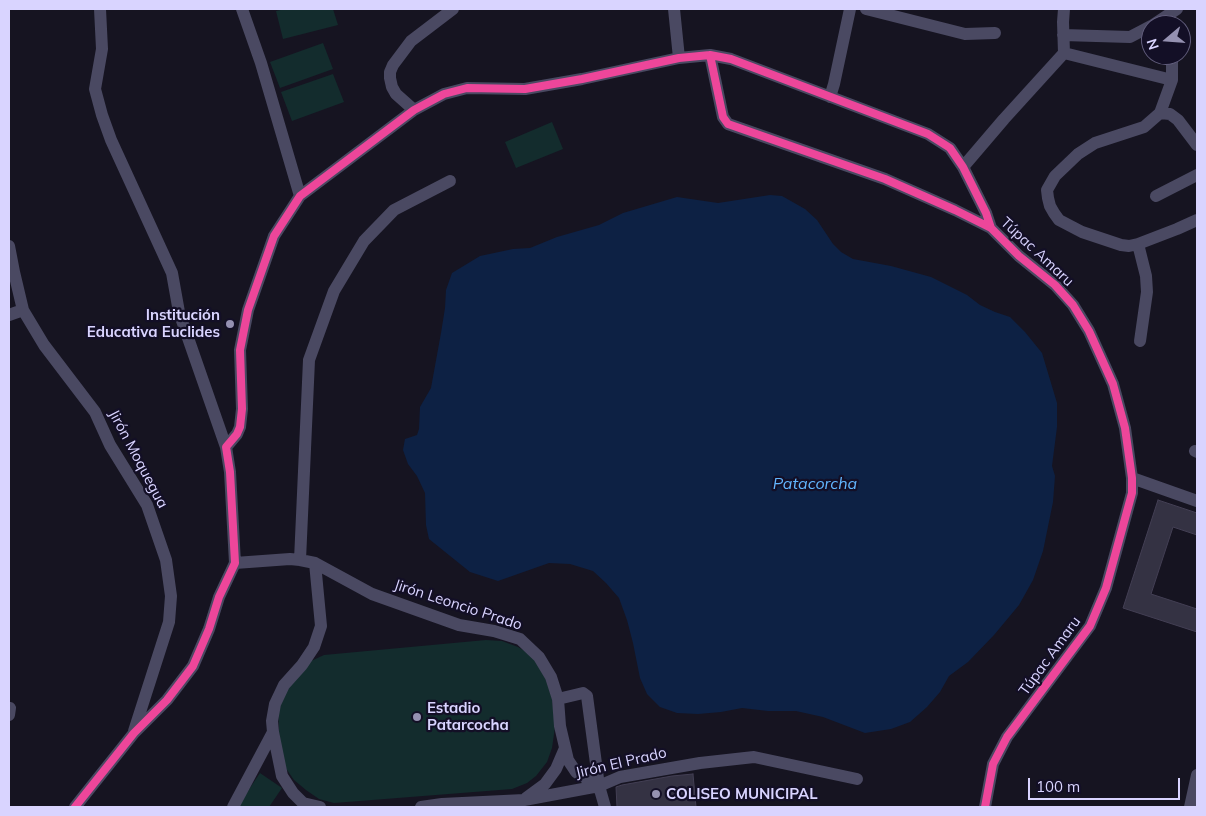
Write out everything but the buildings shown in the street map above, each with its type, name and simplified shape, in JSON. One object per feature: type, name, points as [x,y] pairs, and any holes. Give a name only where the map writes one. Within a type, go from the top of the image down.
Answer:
[{"type":"street","points":[[75,807],[134,734],[167,700],[193,666],[235,563],[230,472],[226,447],[179,312],[172,273],[112,140],[102,115],[95,89],[102,49],[100,9]]},
{"type":"street","points":[[242,9],[261,63],[300,196]]},
{"type":"street","points":[[414,110],[396,94],[392,87],[390,72],[411,41],[454,9]]},
{"type":"street","points":[[674,9],[679,58]]},
{"type":"street","points":[[830,97],[850,9]]},
{"type":"street","points":[[866,9],[966,34],[995,34]]},
{"type":"street","points":[[963,167],[1064,53],[1064,9]]},
{"type":"street","points":[[1063,35],[1130,36],[1141,31]]},
{"type":"street","points":[[1064,53],[1172,80]]},
{"type":"street","points":[[226,447],[238,434],[240,427],[242,409],[240,350],[248,310],[274,236],[300,196],[414,110],[444,94],[467,88],[525,90],[679,58],[710,55],[730,59],[928,134],[950,148],[963,167],[986,213],[991,228]]},
{"type":"street","name":"Túpac Amaru","points":[[710,55],[723,117],[728,124],[885,180],[956,210],[991,228],[1019,256],[1055,285],[1073,305],[1089,331],[1114,384],[1125,428],[1132,478],[1132,493],[1106,588],[1090,626],[1007,737],[993,764],[985,807]]},
{"type":"street","points":[[1172,65],[1172,80],[1160,113],[1144,127],[1095,143],[1078,154],[1055,176],[1047,190],[1050,206],[1059,220],[1082,232],[1120,245],[1138,244],[1197,220]]},
{"type":"street","points":[[1160,113],[1170,114],[1178,120],[1197,145]]},
{"type":"street","points":[[1156,196],[1197,175]]},
{"type":"street","points":[[300,560],[309,360],[334,291],[364,241],[394,210],[450,181]]},
{"type":"street","points":[[1138,244],[1146,276],[1147,292],[1140,340]]},
{"type":"street","name":"Jirón Moquegua","points":[[9,246],[24,310],[44,345],[95,412],[110,445],[147,505],[166,560],[171,596],[169,622],[134,734]]},
{"type":"street","points":[[9,315],[24,310]]},
{"type":"street","points":[[1132,478],[1197,501]]},
{"type":"street","name":"Jirón Leoncio Prado","points":[[235,563],[290,559],[315,563],[372,594],[459,625],[494,631],[520,639],[539,657],[551,677],[558,698],[560,726],[568,760],[576,772],[599,786]]},
{"type":"street","points":[[315,563],[321,626],[314,647],[302,665],[284,685],[275,704],[272,721],[282,776],[293,793],[304,803],[320,807]]},
{"type":"street","points":[[558,698],[583,694],[586,696],[599,786],[605,807]]},
{"type":"street","points":[[232,807],[273,732]]},
{"type":"street","points":[[524,800],[545,784],[556,768],[565,748]]},
{"type":"street","name":"Jirón El Prado","points":[[420,807],[442,804],[468,805],[524,800],[599,786],[620,777],[700,763],[754,757],[857,779]]},
{"type":"street","points":[[1190,807],[1197,775]]},
{"type":"green space","points":[[285,9],[333,9],[338,25],[283,39],[276,11]]},
{"type":"green space","points":[[323,43],[333,69],[280,88],[270,62]]},
{"type":"green space","points":[[333,74],[344,102],[292,121],[281,92]]},
{"type":"green space","points":[[552,122],[563,149],[516,168],[505,142]]},
{"type":"green space","name":"Estadio Patarcocha","points":[[486,640],[502,641],[532,655],[551,688],[555,727],[552,748],[547,762],[536,776],[527,783],[512,789],[334,803],[319,799],[306,790],[294,780],[285,767],[280,752],[278,707],[282,693],[311,661],[324,655]]},
{"type":"green space","points":[[260,773],[282,788],[269,807],[237,807]]},
{"type":"water","name":"Patacorcha","points":[[770,195],[782,196],[805,209],[817,220],[833,244],[841,252],[853,259],[891,266],[931,277],[967,295],[980,305],[1010,317],[1042,353],[1057,403],[1057,427],[1052,466],[1055,476],[1053,502],[1043,551],[1033,580],[1019,605],[994,635],[968,662],[949,676],[940,692],[927,707],[910,722],[891,729],[865,733],[823,717],[796,711],[768,711],[742,708],[698,714],[677,713],[660,707],[647,694],[640,678],[627,620],[619,598],[606,583],[593,571],[570,564],[549,563],[498,581],[470,572],[429,539],[426,525],[425,493],[417,476],[408,464],[403,450],[405,439],[417,435],[420,407],[431,388],[445,308],[446,290],[452,273],[480,256],[513,249],[530,248],[557,237],[599,225],[623,213],[677,197],[718,203]]},
{"type":"cycle path","points":[[710,55],[723,117],[728,124],[885,179],[991,228],[1019,256],[1055,285],[1073,305],[1089,331],[1113,384],[1125,428],[1132,478],[1132,493],[1106,588],[1090,626],[1007,737],[993,764],[985,807]]},
{"type":"cycle path","points":[[75,807],[134,733],[167,700],[193,666],[209,629],[219,597],[235,563],[230,472],[226,447],[237,434],[240,427],[242,409],[240,350],[248,310],[274,236],[300,196],[414,110],[444,94],[467,88],[525,89],[679,58],[710,55],[731,59],[928,134],[950,148],[963,167],[986,213],[991,228]]},
{"type":"place","name":"Institución Educativa Euclides","points":[[230,324]]},
{"type":"place","name":"Estadio Patarcocha","points":[[417,717]]},
{"type":"place","name":"COLISEO MUNICIPAL","points":[[656,794]]}]
